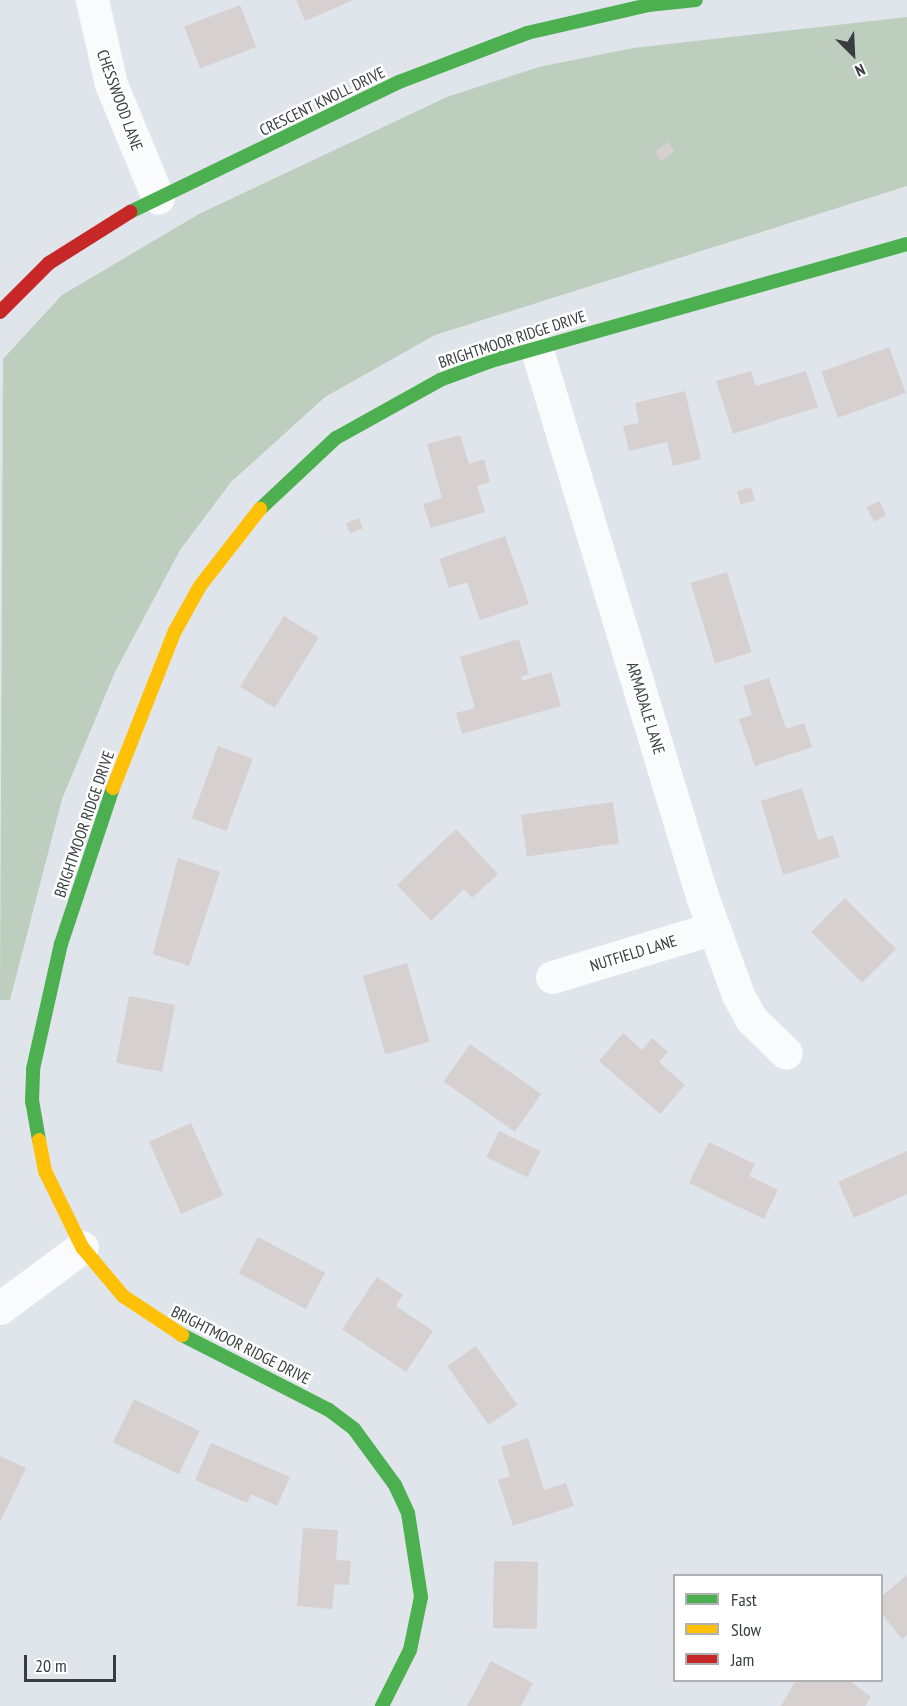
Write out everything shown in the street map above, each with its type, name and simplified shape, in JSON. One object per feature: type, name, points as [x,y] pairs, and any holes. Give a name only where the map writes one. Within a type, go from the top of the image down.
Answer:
[{"type":"street","name":"CHESSWOOD LANE","points":[[92,0],[111,84],[158,198]]},
{"type":"street","name":"CRESCENT KNOLL DRIVE","points":[[0,312],[50,263],[107,223],[399,82],[475,52],[598,15],[696,0]]},
{"type":"street","name":"BRIGHTMOOR RIDGE DRIVE","points":[[382,1706],[410,1650],[421,1586],[408,1513],[376,1455],[329,1410],[168,1328],[123,1296],[82,1247],[45,1171],[32,1102],[33,1069],[61,944],[98,827],[175,632],[233,539],[309,459],[371,416],[440,380],[536,347],[907,244]]},
{"type":"street","name":"ARMADALE LANE","points":[[536,347],[714,928],[752,1020],[786,1053]]},
{"type":"street","name":"NUTFIELD LANE","points":[[552,977],[714,928]]},
{"type":"street","points":[[0,1308],[82,1247]]},
{"type":"green space","points":[[907,17],[907,186],[435,335],[325,397],[231,482],[180,550],[115,672],[62,799],[10,1000],[0,1000],[3,359],[62,295],[199,214],[447,97],[539,67],[633,48]]},
{"type":"building","points":[[296,0],[353,0],[305,21]]},
{"type":"building","points":[[240,5],[256,47],[200,69],[184,27]]},
{"type":"building","points":[[668,142],[675,151],[661,161],[655,152]]},
{"type":"building","points":[[889,347],[906,393],[838,418],[821,372]]},
{"type":"building","points":[[751,371],[756,386],[806,371],[818,407],[733,434],[716,381]]},
{"type":"building","points":[[685,391],[701,459],[673,466],[667,442],[629,451],[623,426],[639,423],[635,403]]},
{"type":"building","points":[[460,435],[469,464],[484,459],[490,482],[477,486],[485,512],[431,528],[423,504],[442,498],[427,444]]},
{"type":"building","points":[[751,487],[755,500],[741,505],[737,491]]},
{"type":"building","points":[[879,501],[886,515],[874,522],[867,507]]},
{"type":"building","points":[[359,518],[363,528],[350,533],[346,523]]},
{"type":"building","points":[[505,536],[529,604],[480,620],[467,582],[449,588],[439,559]]},
{"type":"building","points":[[727,572],[752,652],[715,663],[691,583]]},
{"type":"building","points":[[284,616],[319,638],[275,708],[240,686]]},
{"type":"building","points":[[519,639],[529,674],[521,677],[522,681],[551,672],[561,706],[462,734],[456,713],[475,708],[460,657]]},
{"type":"building","points":[[769,678],[786,729],[804,723],[812,747],[755,766],[739,719],[752,715],[743,686]]},
{"type":"building","points":[[218,746],[253,759],[226,831],[192,818]]},
{"type":"building","points":[[802,788],[818,840],[833,835],[840,857],[783,875],[761,801]]},
{"type":"building","points":[[613,802],[619,844],[527,857],[521,815]]},
{"type":"building","points":[[456,829],[498,874],[472,898],[464,889],[431,921],[397,885]]},
{"type":"building","points":[[178,858],[220,872],[189,966],[153,954]]},
{"type":"building","points":[[845,898],[896,949],[862,983],[811,932]]},
{"type":"building","points":[[407,963],[430,1042],[385,1055],[363,976]]},
{"type":"building","points":[[129,996],[175,1005],[162,1072],[116,1063]]},
{"type":"building","points":[[623,1033],[642,1050],[652,1038],[668,1052],[659,1062],[685,1085],[660,1114],[599,1061]]},
{"type":"building","points":[[470,1044],[541,1094],[515,1132],[444,1082]]},
{"type":"building","points":[[191,1123],[223,1195],[181,1214],[149,1142]]},
{"type":"building","points":[[499,1131],[540,1151],[528,1177],[486,1157]]},
{"type":"building","points":[[709,1142],[755,1164],[749,1176],[778,1190],[764,1219],[689,1183]]},
{"type":"building","points":[[907,1151],[907,1194],[854,1218],[838,1182]]},
{"type":"building","points":[[258,1237],[325,1273],[306,1309],[239,1273]]},
{"type":"building","points":[[377,1277],[403,1295],[396,1306],[433,1331],[406,1372],[342,1329]]},
{"type":"building","points":[[476,1346],[517,1405],[489,1425],[447,1366]]},
{"type":"building","points":[[134,1399],[200,1431],[179,1474],[113,1442]]},
{"type":"building","points":[[528,1438],[544,1490],[566,1483],[574,1506],[513,1526],[498,1480],[510,1476],[501,1447]]},
{"type":"building","points":[[211,1443],[290,1477],[277,1506],[251,1494],[247,1503],[195,1480]]},
{"type":"building","points":[[0,1456],[26,1468],[0,1522]]},
{"type":"building","points":[[303,1528],[338,1530],[336,1560],[351,1561],[349,1585],[335,1584],[332,1609],[297,1606]]},
{"type":"building","points":[[494,1561],[538,1562],[537,1629],[493,1628]]},
{"type":"building","points":[[907,1575],[907,1635],[902,1639],[883,1615],[883,1595]]},
{"type":"building","points":[[491,1661],[533,1683],[521,1706],[467,1706]]},
{"type":"building","points":[[795,1682],[852,1682],[871,1697],[865,1706],[781,1706]]},
{"type":"traffic: fast","points":[[130,212],[399,82],[527,33],[648,5],[696,0]]},
{"type":"traffic: fast","points":[[260,509],[336,438],[440,380],[491,361],[907,244]]},
{"type":"traffic: fast","points":[[39,1140],[32,1102],[33,1069],[61,944],[113,788]]},
{"type":"traffic: fast","points":[[182,1335],[329,1410],[354,1429],[395,1485],[408,1513],[421,1597],[410,1650],[382,1706]]},
{"type":"traffic: slow","points":[[113,788],[175,631],[200,586],[260,509]]},
{"type":"traffic: slow","points":[[39,1140],[45,1171],[82,1247],[123,1296],[182,1335]]},
{"type":"traffic: jam","points":[[0,312],[49,263],[130,212]]}]
